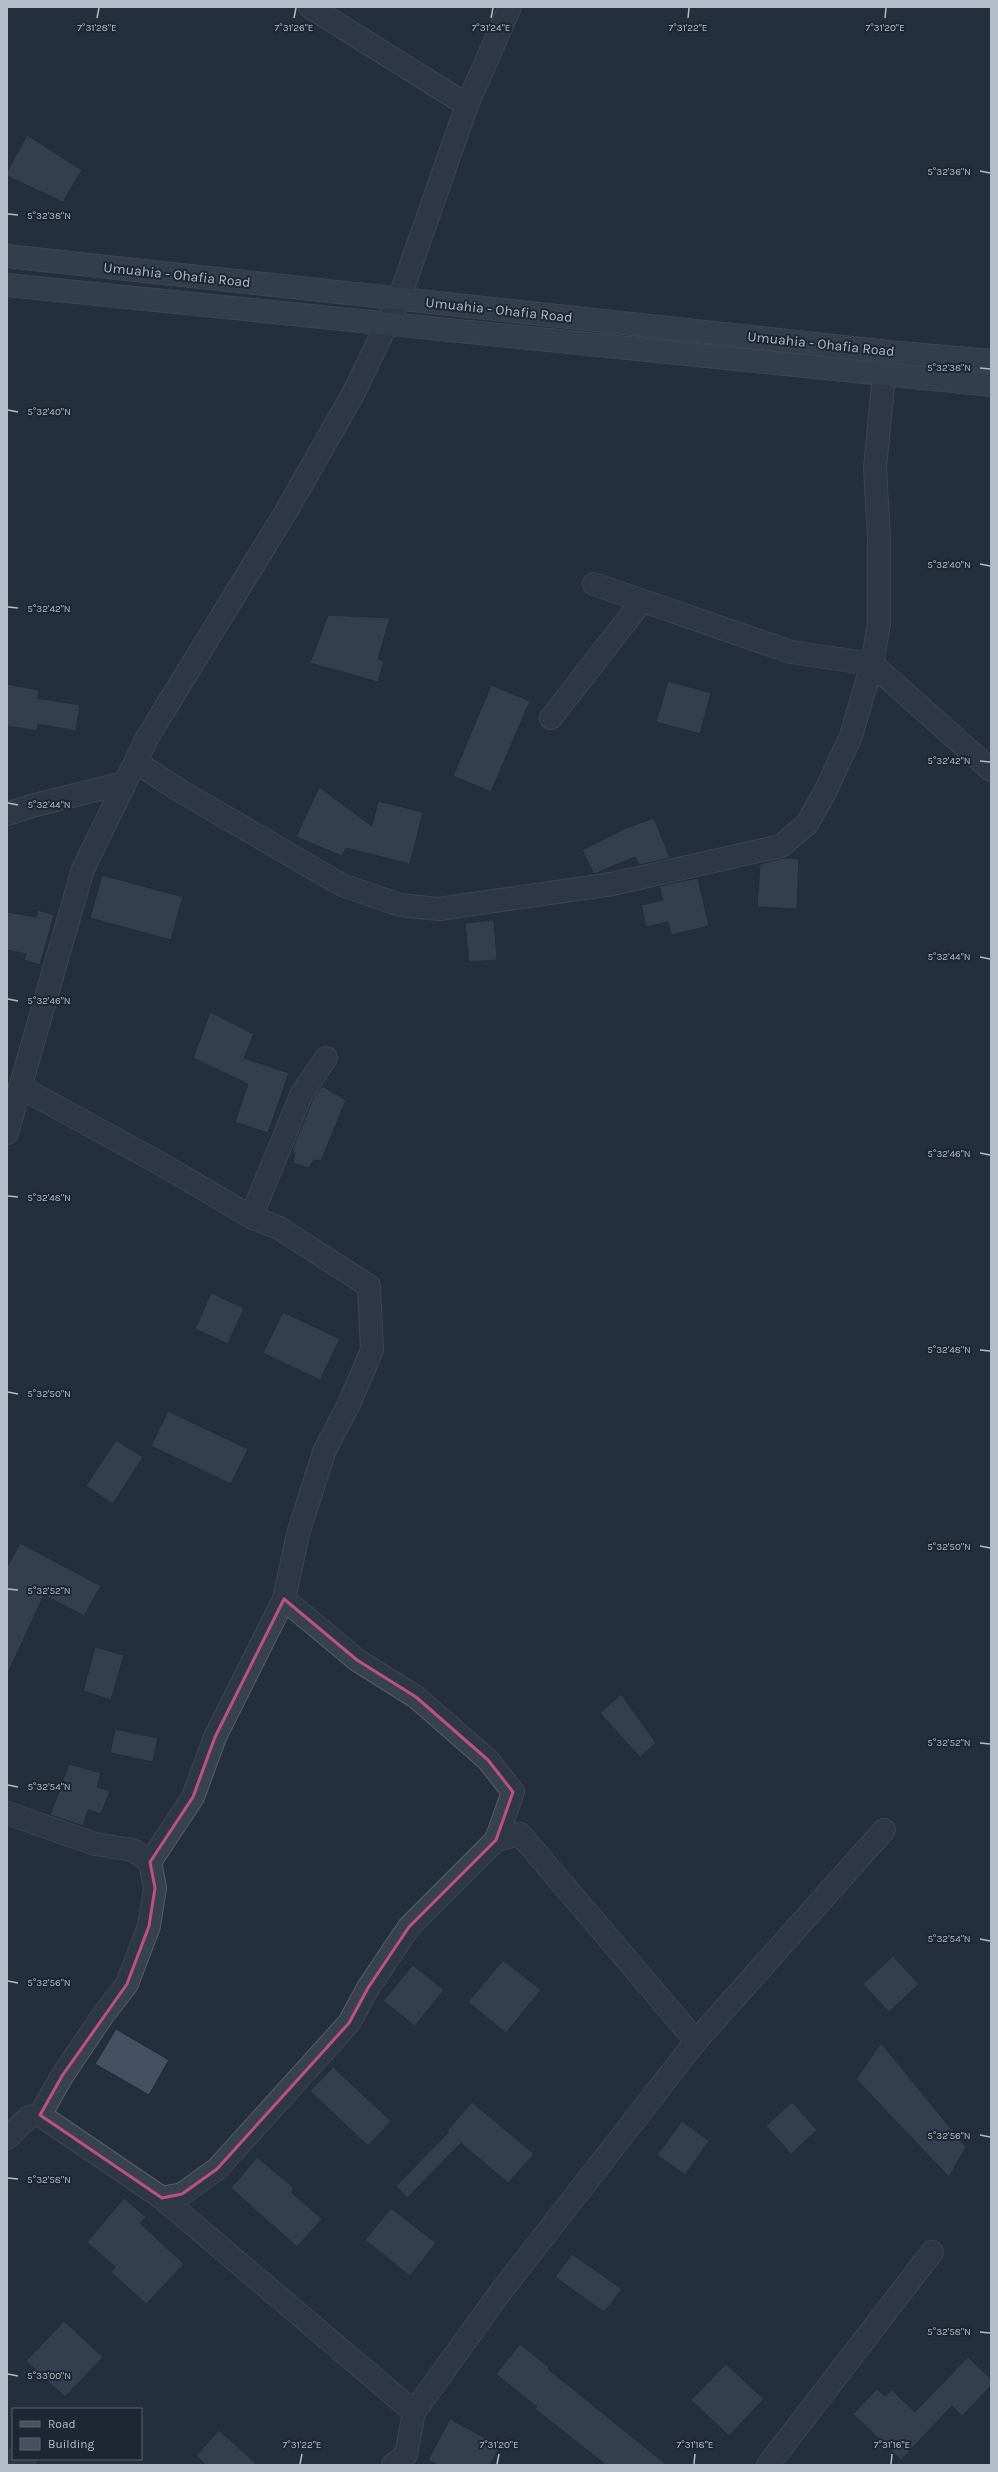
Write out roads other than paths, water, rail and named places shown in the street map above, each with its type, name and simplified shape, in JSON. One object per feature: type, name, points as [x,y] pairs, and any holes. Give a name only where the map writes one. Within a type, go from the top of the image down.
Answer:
[{"type":"main road","name":"Umuahia - Ohafia Road","points":[[7,256],[399,300],[991,361]]},
{"type":"main road","name":"Umuahia - Ohafia Road","points":[[7,285],[991,385]]},
{"type":"street","points":[[310,7],[467,105]]},
{"type":"street","points":[[7,1133],[83,869],[147,738],[287,510],[352,394],[388,324],[399,300],[467,105],[510,7]]},
{"type":"street","points":[[136,762],[177,789],[342,885],[400,905],[439,909],[612,884],[781,846],[807,824],[825,792],[851,736],[872,664],[879,624],[879,539],[875,468],[884,375]]},
{"type":"street","points":[[594,584],[790,652],[872,664],[991,770]]},
{"type":"street","points":[[551,718],[642,601]]},
{"type":"street","points":[[7,814],[31,806],[124,783]]},
{"type":"street","points":[[251,1217],[302,1093],[326,1058]]},
{"type":"street","points":[[20,1086],[167,1167],[251,1217],[278,1228],[368,1286],[372,1350],[349,1404],[324,1452],[298,1534],[284,1599],[215,1737],[193,1797],[150,1862]]},
{"type":"street","points":[[162,2198],[182,2194],[217,2169],[349,2023],[368,1988],[409,1927],[496,1840],[513,1792],[488,1760],[416,1697],[357,1660],[284,1599]]},
{"type":"street","points":[[7,1814],[95,1844],[133,1850],[150,1862],[155,1888],[148,1926],[127,1984],[62,2076],[40,2114],[29,2117],[7,2138]]},
{"type":"street","points":[[393,2465],[406,2455],[414,2412],[499,2294],[696,2041],[884,1830]]},
{"type":"street","points":[[496,1840],[520,1834],[696,2041]]},
{"type":"street","points":[[40,2114],[162,2198],[414,2412]]},
{"type":"street","points":[[768,2465],[932,2252]]}]
